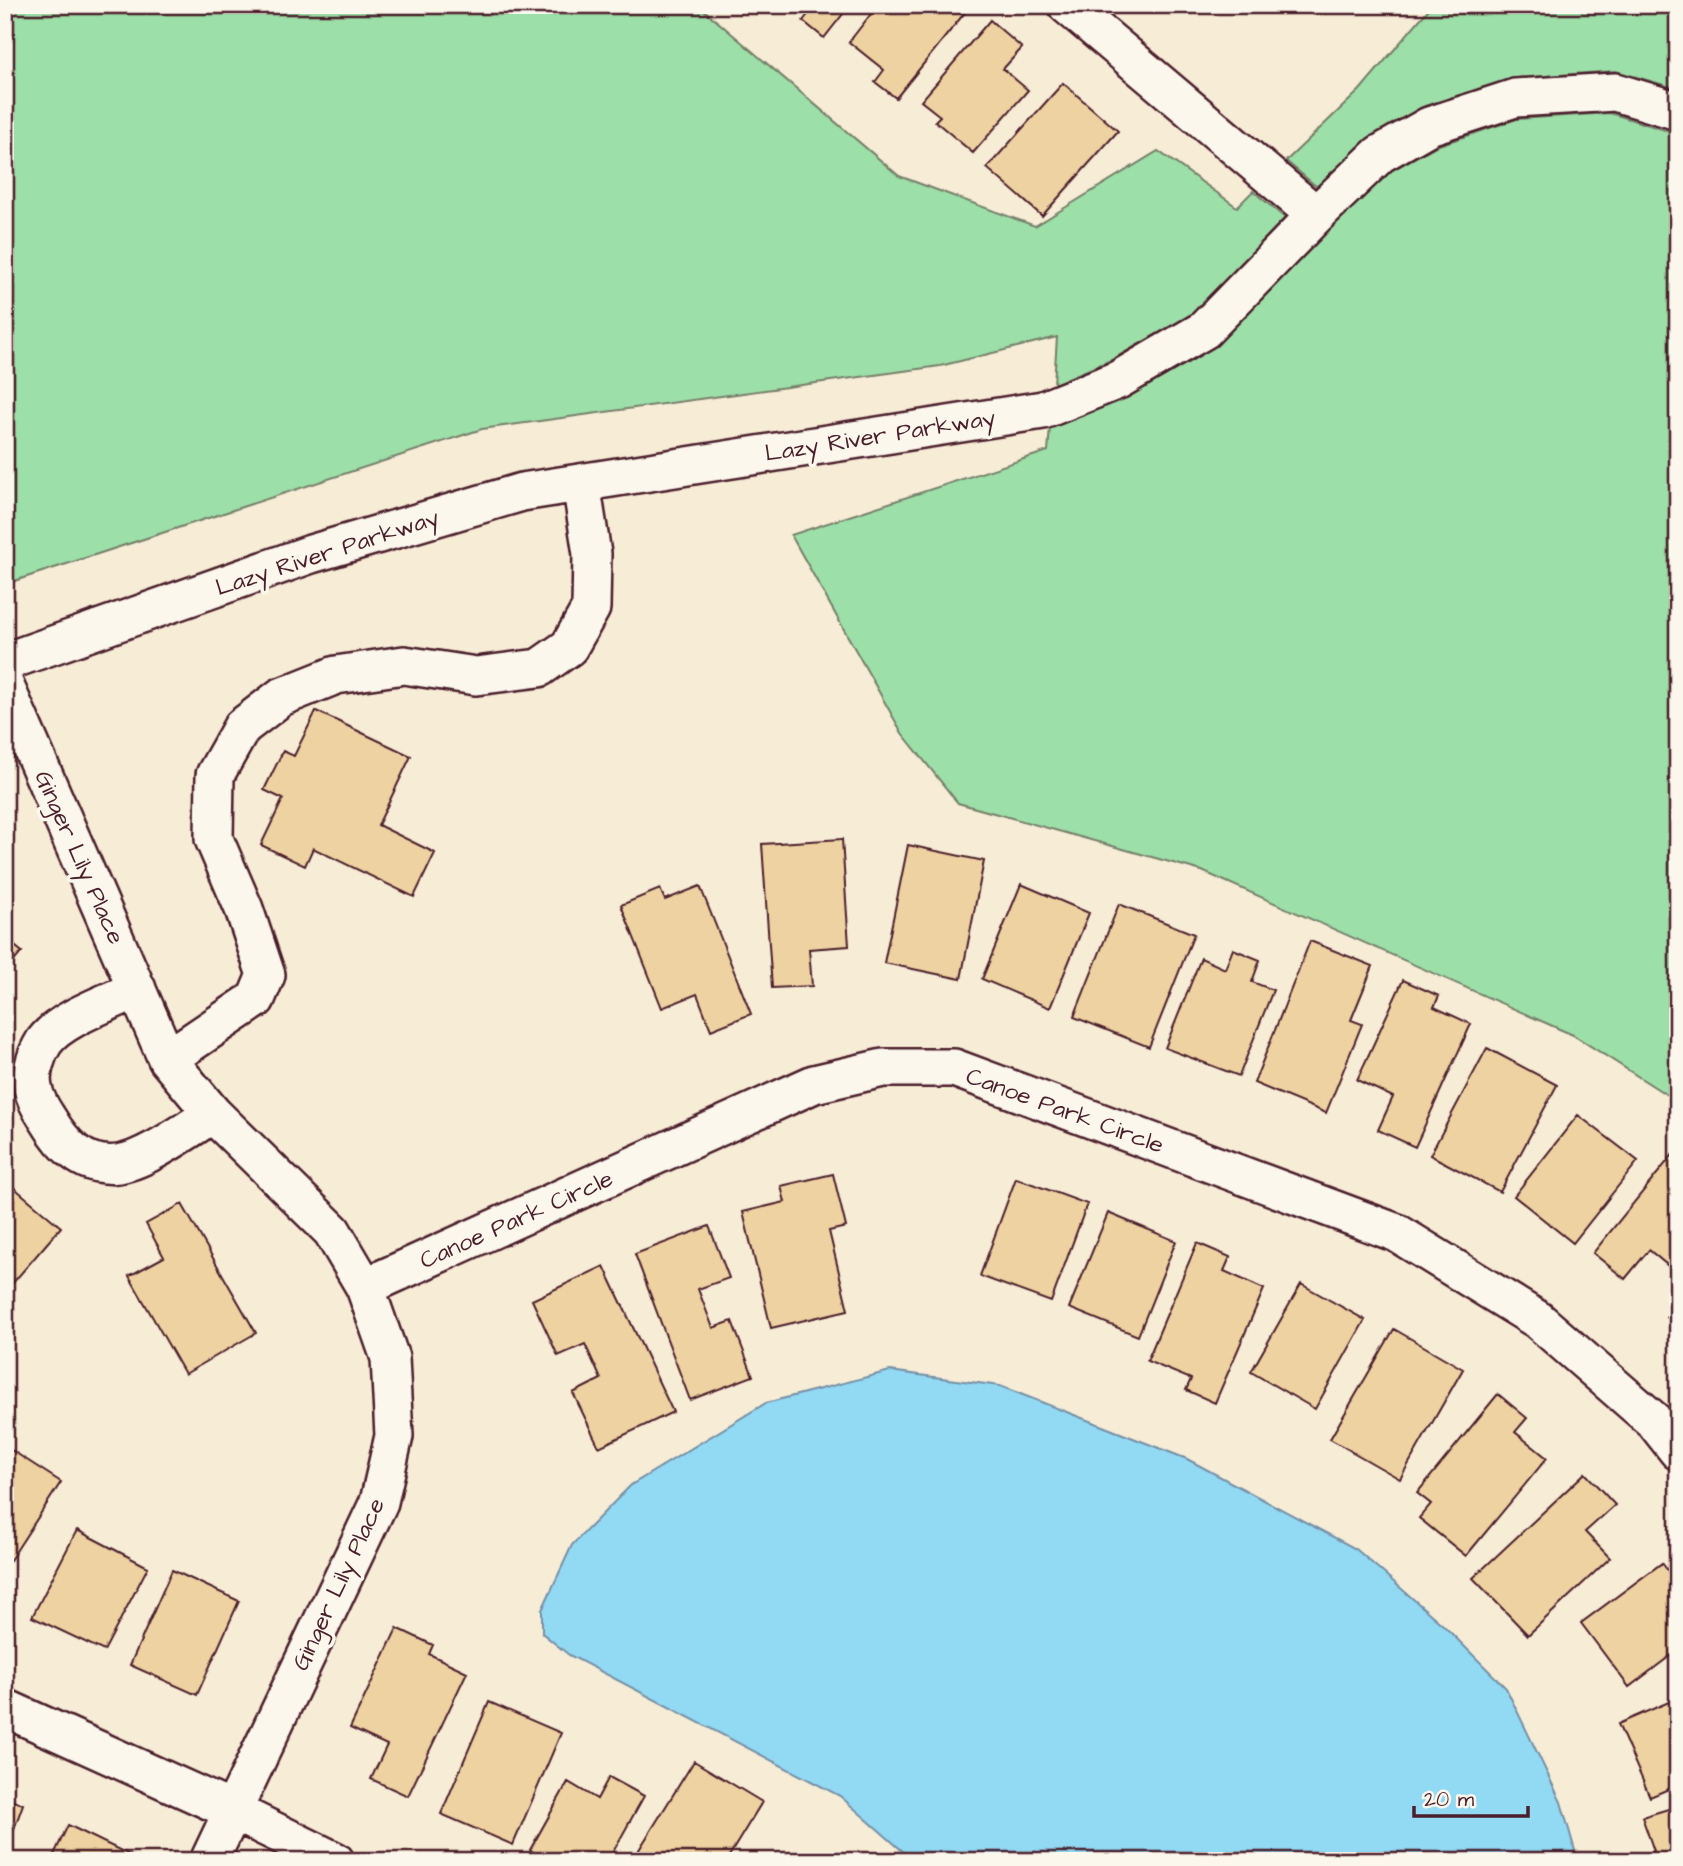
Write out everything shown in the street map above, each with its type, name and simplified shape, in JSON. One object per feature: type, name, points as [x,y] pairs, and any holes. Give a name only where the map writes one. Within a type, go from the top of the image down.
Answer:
[{"type":"street","points":[[1082,10],[1316,215]]},
{"type":"street","name":"Lazy River Parkway","points":[[5,662],[311,554],[522,492],[1043,410],[1118,380],[1204,330],[1316,215],[1380,154],[1429,126],[1515,98],[1615,92],[1678,111]]},
{"type":"street","points":[[167,1059],[256,999],[266,975],[244,909],[214,839],[215,775],[242,727],[281,697],[336,675],[404,665],[476,676],[539,668],[569,647],[591,608],[592,554],[582,483]]},
{"type":"street","name":"Ginger Lily Place","points":[[5,686],[167,1059],[213,1114],[331,1231],[365,1287],[390,1358],[394,1436],[379,1502],[233,1811]]},
{"type":"street","points":[[137,989],[70,1021],[47,1038],[32,1074],[36,1096],[44,1114],[69,1149],[89,1162],[105,1165],[134,1160],[213,1114]]},
{"type":"street","name":"Canoe Park Circle","points":[[365,1287],[814,1084],[883,1068],[954,1068],[1397,1233],[1538,1320],[1655,1422],[1678,1451]]},
{"type":"street","points":[[5,1708],[233,1811],[335,1861]]},
{"type":"street","points":[[209,1861],[233,1811]]},
{"type":"green space","points":[[5,5],[698,5],[899,176],[1035,226],[1158,151],[1237,207],[1253,191],[1285,218],[1192,314],[1111,360],[1054,384],[1057,337],[940,366],[482,429],[5,584]]},
{"type":"green space","points":[[1432,5],[1678,5],[1678,89],[1616,71],[1516,78],[1425,106],[1367,139],[1317,187],[1286,161],[1360,90]]},
{"type":"green space","points":[[1610,113],[1678,134],[1678,1102],[1573,1035],[1202,871],[958,803],[902,733],[791,535],[1048,451],[1050,428],[1127,397],[1212,348],[1330,228],[1391,171],[1436,146],[1517,119]]},
{"type":"water","points":[[890,1371],[1000,1386],[1187,1459],[1356,1549],[1444,1626],[1506,1688],[1561,1802],[1578,1861],[914,1861],[840,1796],[569,1655],[542,1633],[542,1610],[572,1545],[631,1485],[766,1403]]},
{"type":"building","points":[[807,5],[850,5],[824,38],[803,21],[812,9]]},
{"type":"building","points":[[878,5],[971,5],[896,98],[875,82],[884,70],[849,42]]},
{"type":"building","points":[[1331,5],[1331,9],[1234,6]]},
{"type":"building","points":[[990,20],[1022,48],[1003,69],[1028,90],[973,153],[935,121],[940,116],[921,101]]},
{"type":"building","points":[[1063,83],[1118,131],[1042,216],[987,168]]},
{"type":"building","points":[[316,711],[411,756],[378,825],[435,853],[414,897],[313,848],[305,866],[261,845],[283,799],[264,790],[283,751],[294,756]]},
{"type":"building","points":[[842,839],[849,946],[809,949],[812,986],[772,988],[762,844]]},
{"type":"building","points":[[908,845],[984,861],[961,979],[884,963]]},
{"type":"building","points":[[1021,884],[1089,913],[1050,1008],[982,979]]},
{"type":"building","points":[[700,886],[751,1014],[711,1030],[697,994],[662,1008],[621,905],[660,889],[665,900]]},
{"type":"building","points":[[1119,904],[1194,934],[1149,1047],[1074,1017]]},
{"type":"building","points":[[5,938],[22,952],[5,972]]},
{"type":"building","points":[[1310,941],[1373,966],[1351,1020],[1362,1024],[1326,1113],[1254,1083]]},
{"type":"building","points":[[1233,949],[1260,960],[1252,982],[1273,990],[1239,1076],[1165,1048],[1201,958],[1225,969]]},
{"type":"building","points":[[1403,980],[1439,996],[1434,1007],[1471,1024],[1415,1147],[1378,1130],[1393,1097],[1357,1080]]},
{"type":"building","points":[[1487,1048],[1557,1085],[1500,1192],[1430,1155]]},
{"type":"building","points":[[1578,1115],[1638,1161],[1573,1243],[1514,1196]]},
{"type":"building","points":[[1678,1148],[1678,1274],[1649,1250],[1625,1279],[1593,1253]]},
{"type":"building","points":[[833,1174],[846,1227],[829,1231],[848,1310],[771,1328],[743,1212],[785,1202],[781,1186]]},
{"type":"building","points":[[1016,1178],[1087,1204],[1051,1302],[980,1276]]},
{"type":"building","points":[[5,1180],[61,1227],[5,1292]]},
{"type":"building","points":[[182,1204],[256,1333],[185,1374],[129,1276],[164,1257],[146,1224]]},
{"type":"building","points":[[1108,1213],[1176,1241],[1138,1336],[1069,1308]]},
{"type":"building","points":[[709,1226],[729,1278],[698,1289],[713,1328],[732,1321],[753,1376],[690,1400],[635,1254]]},
{"type":"building","points":[[1197,1243],[1230,1257],[1224,1271],[1264,1289],[1215,1403],[1186,1390],[1191,1379],[1147,1361]]},
{"type":"building","points":[[604,1266],[673,1412],[599,1447],[573,1393],[601,1379],[585,1344],[558,1356],[532,1300]]},
{"type":"building","points":[[1301,1284],[1365,1320],[1315,1409],[1251,1372]]},
{"type":"building","points":[[1678,1305],[1678,1327],[1667,1317]]},
{"type":"building","points":[[1394,1329],[1463,1369],[1400,1479],[1330,1439]]},
{"type":"building","points":[[1498,1394],[1527,1418],[1515,1432],[1547,1458],[1466,1556],[1419,1518],[1431,1504],[1417,1493]]},
{"type":"building","points":[[5,1446],[61,1482],[5,1568]]},
{"type":"building","points":[[1585,1473],[1615,1505],[1585,1532],[1610,1558],[1528,1635],[1473,1578]]},
{"type":"building","points":[[77,1530],[148,1567],[104,1651],[32,1617]]},
{"type":"building","points":[[1662,1563],[1678,1584],[1678,1650],[1629,1687],[1581,1623]]},
{"type":"building","points":[[172,1570],[239,1601],[197,1695],[130,1665]]},
{"type":"building","points":[[397,1628],[433,1645],[429,1654],[467,1672],[408,1796],[371,1779],[387,1745],[350,1728]]},
{"type":"building","points":[[1678,1698],[1678,1785],[1650,1797],[1618,1724]]},
{"type":"building","points":[[489,1702],[561,1733],[513,1845],[441,1814]]},
{"type":"building","points":[[694,1761],[762,1802],[726,1861],[632,1861]]},
{"type":"building","points":[[609,1777],[644,1796],[608,1861],[549,1861],[530,1850],[568,1782],[597,1799]]},
{"type":"building","points":[[5,1798],[23,1804],[5,1854]]},
{"type":"building","points":[[1678,1806],[1678,1861],[1643,1861],[1641,1856],[1654,1851],[1642,1817]]},
{"type":"building","points":[[68,1825],[136,1858],[135,1861],[51,1861]]}]
